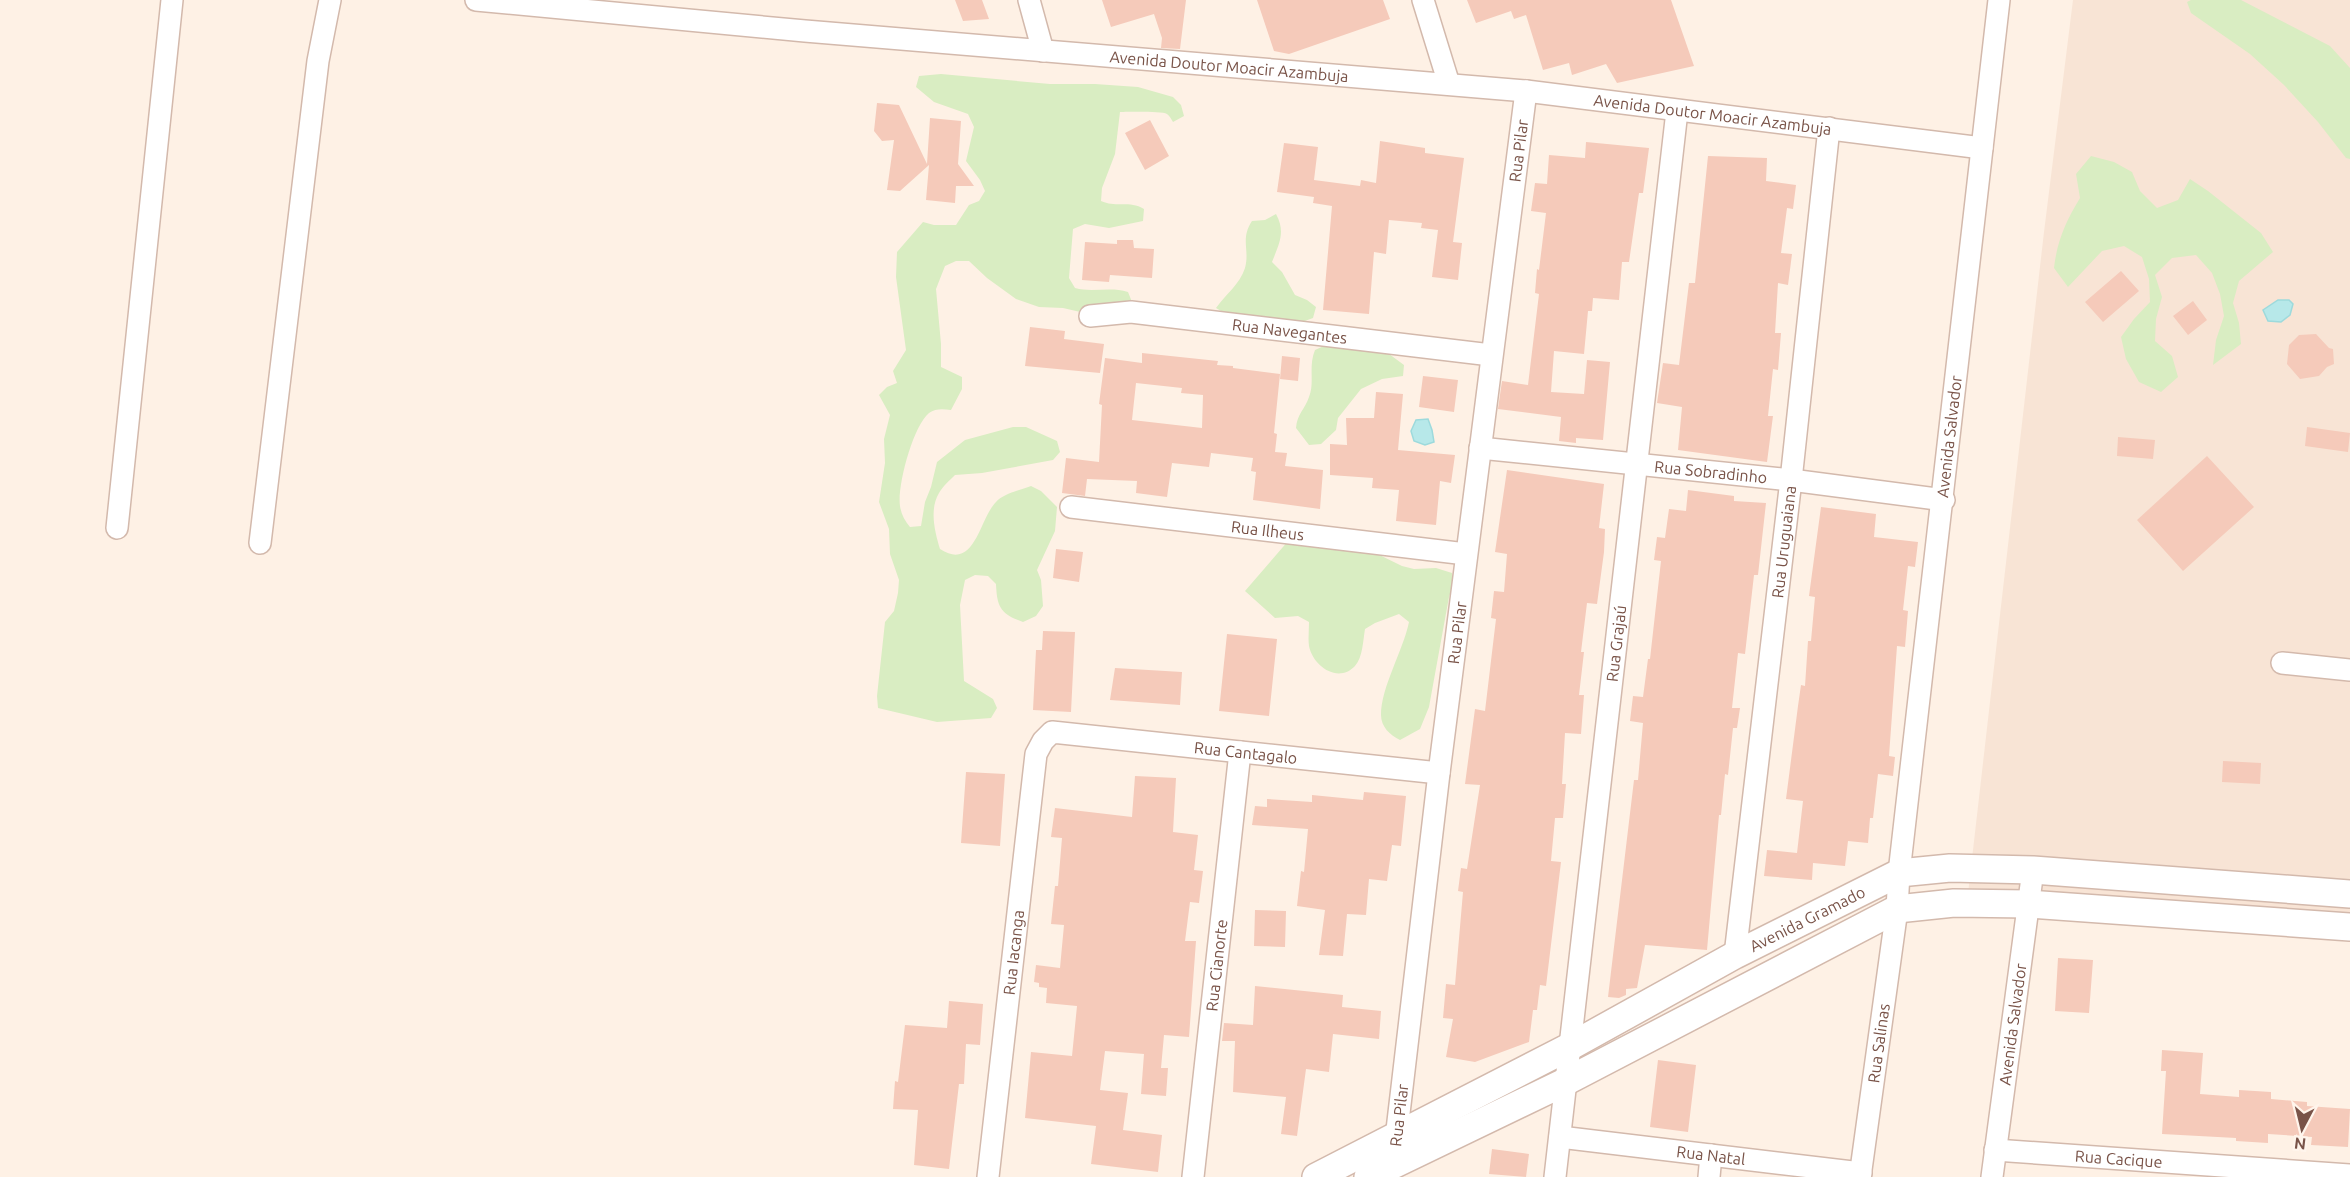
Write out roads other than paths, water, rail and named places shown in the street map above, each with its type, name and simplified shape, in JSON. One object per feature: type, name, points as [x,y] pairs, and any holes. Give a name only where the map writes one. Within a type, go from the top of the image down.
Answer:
[{"type":"street","points":[[117,528],[172,0]]},
{"type":"street","points":[[260,543],[318,61],[330,0]]},
{"type":"street","name":"Avenida Doutor Moacir Azambuja","points":[[476,0],[632,8],[1043,51],[1526,91],[1982,148]]},
{"type":"street","points":[[1029,0],[1043,51]]},
{"type":"street","points":[[1423,0],[1449,84]]},
{"type":"street","name":"Avenida Salvador","points":[[1897,909],[1899,873],[1944,500],[1999,0]]},
{"type":"street","name":"Rua Pilar","points":[[1393,1170],[1439,773],[1526,91]]},
{"type":"street","name":"Rua Grajaú","points":[[1555,1177],[1677,111]]},
{"type":"street","name":"Rua Uruguaiana","points":[[1735,955],[1791,480],[1829,128]]},
{"type":"street","name":"Rua Navegantes","points":[[1090,316],[1131,312],[1491,355]]},
{"type":"street","name":"Rua Sobradinho","points":[[1480,448],[1791,480],[1944,500]]},
{"type":"street","name":"Rua Ilheus","points":[[1071,507],[1466,554]]},
{"type":"street","points":[[2282,663],[2350,670]]},
{"type":"street","name":"Rua Cantagalo","points":[[1052,732],[1439,773]]},
{"type":"street","name":"Rua Iacanga","points":[[988,1177],[1036,754],[1042,741],[1052,732]]},
{"type":"street","name":"Rua Cianorte","points":[[1193,1177],[1240,752]]},
{"type":"street","name":"Avenida Gramado","points":[[1316,1177],[1571,1046],[1735,955],[1899,873],[1950,868],[2033,870],[2350,894]]},
{"type":"street","name":"Avenida Salvador","points":[[1992,1177],[2033,870]]},
{"type":"street","name":"Avenida Gramado","points":[[1368,1177],[1393,1170],[1897,909],[1954,903],[2028,904],[2350,927]]},
{"type":"street","name":"Rua Salinas","points":[[1861,1175],[1897,909]]},
{"type":"street","name":"Rua Natal","points":[[1560,1137],[1861,1175]]},
{"type":"street","name":"Rua Cacique","points":[[1995,1150],[2350,1175]]},
{"type":"street","points":[[1708,1177],[1711,1155]]},
{"type":"water","points":[[2278,300],[2289,300],[2293,304],[2290,315],[2281,322],[2268,321],[2263,310]]},
{"type":"water","points":[[1428,419],[1434,442],[1425,445],[1414,441],[1411,431],[1416,420]]}]
